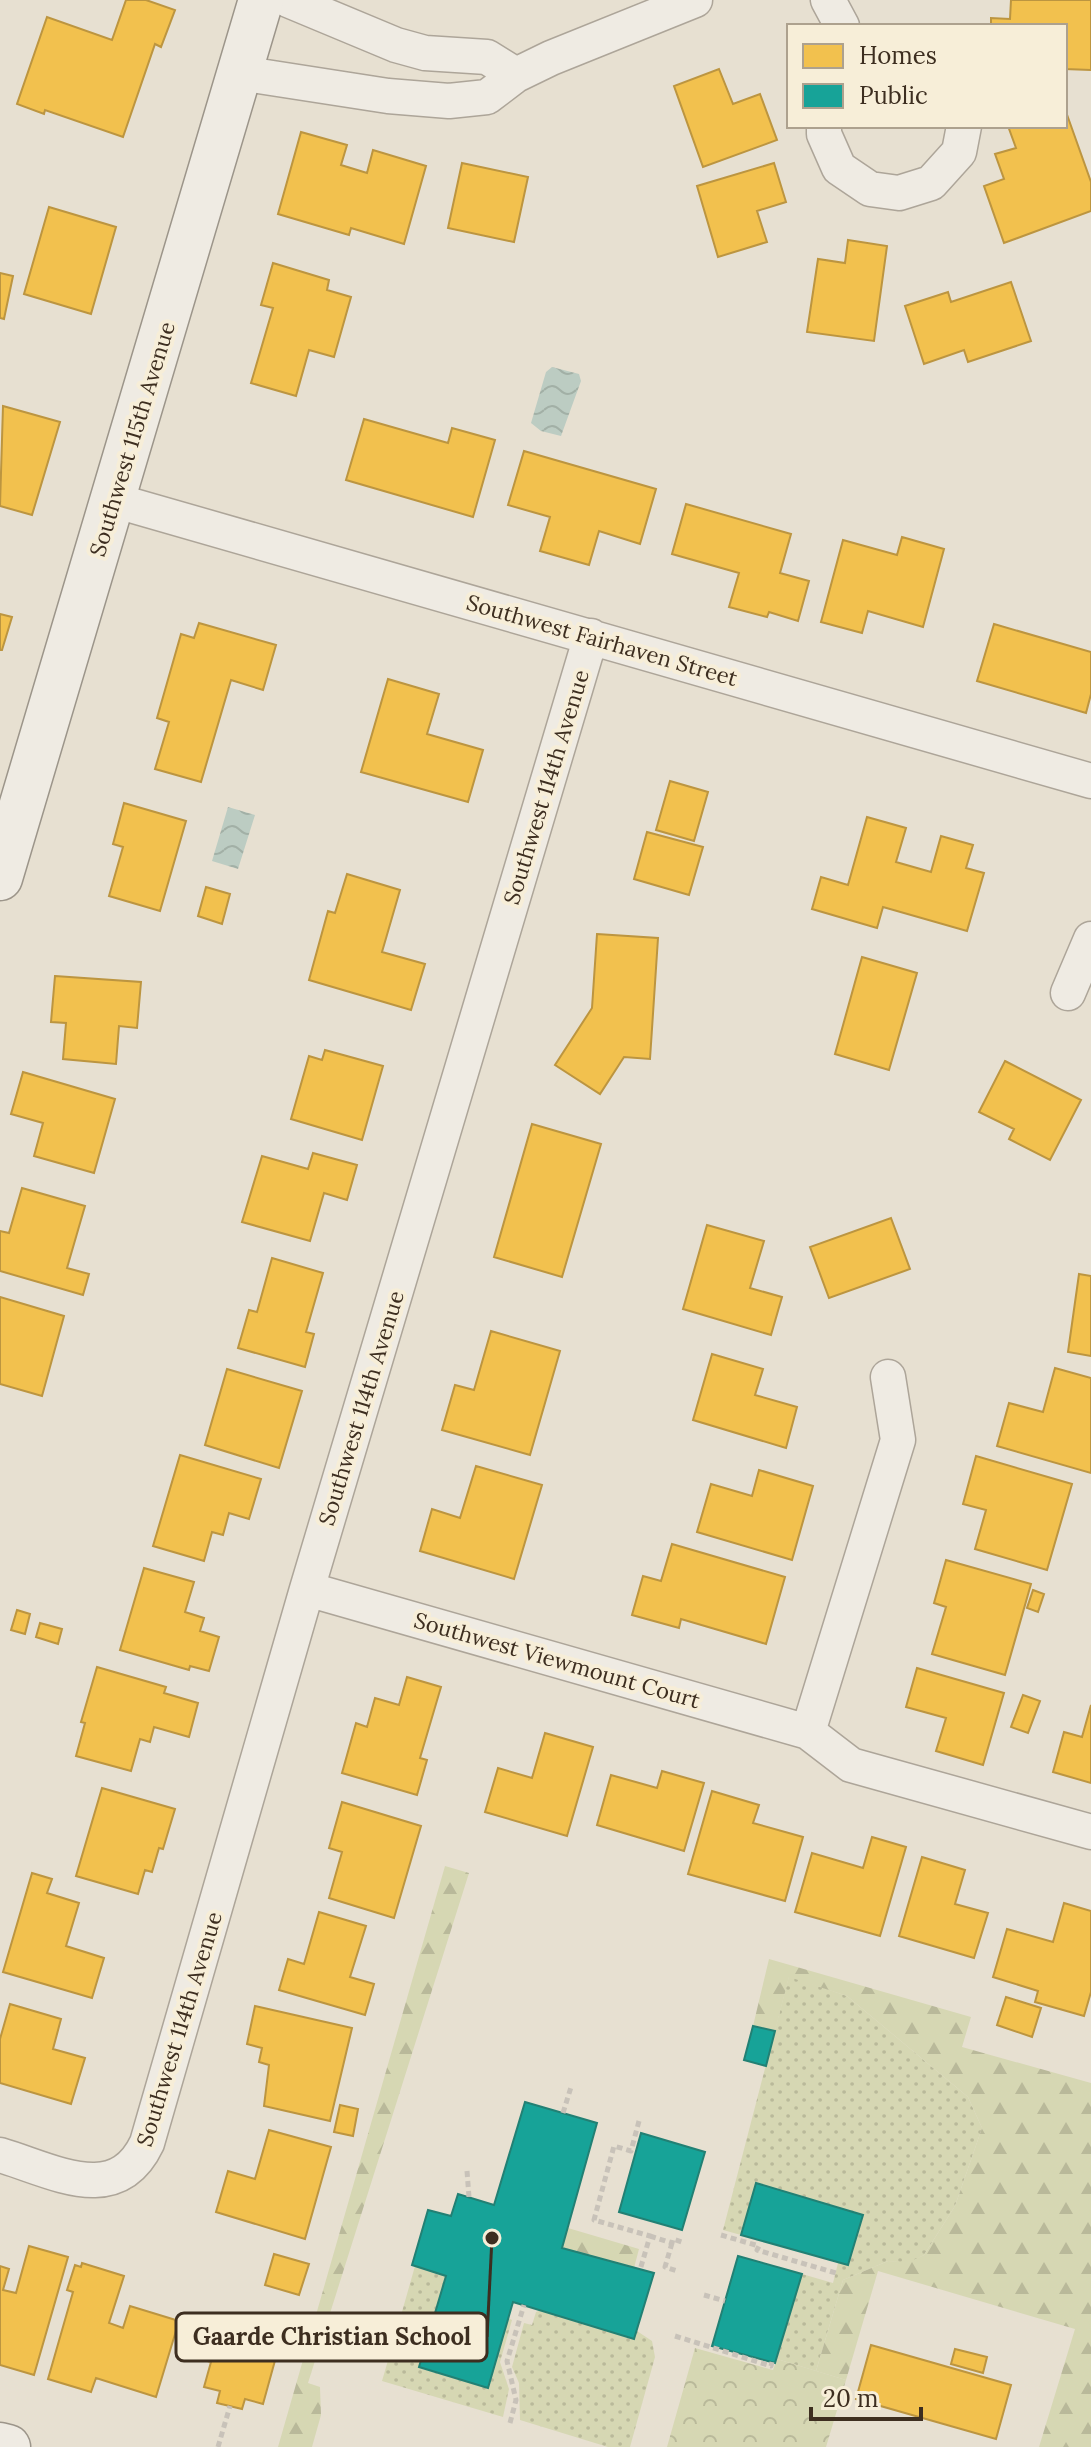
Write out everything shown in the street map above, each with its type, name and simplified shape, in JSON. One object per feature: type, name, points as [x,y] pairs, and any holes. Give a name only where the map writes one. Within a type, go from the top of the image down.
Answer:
[{"type":"street","name":"Southwest 115th Avenue","points":[[0,878],[261,0]]},
{"type":"street","points":[[288,0],[396,45],[425,53],[487,57],[516,75]]},
{"type":"street","points":[[239,73],[388,96],[449,101],[487,97],[516,75],[695,0]]},
{"type":"street","points":[[828,0],[841,24]]},
{"type":"street","points":[[824,128],[839,168],[870,189],[899,193],[931,183],[959,152],[964,128]]},
{"type":"street","name":"Southwest Fairhaven Street","points":[[113,500],[1091,781]]},
{"type":"street","name":"Southwest 114th Avenue","points":[[0,2155],[84,2180],[106,2181],[125,2175],[138,2162],[147,2143],[307,1589],[591,636]]},
{"type":"street","points":[[1068,993],[1091,939]]},
{"type":"street","points":[[808,1732],[898,1440],[888,1377]]},
{"type":"street","name":"Southwest Viewmount Court","points":[[307,1589],[808,1732],[851,1765],[1091,1832]]},
{"type":"street","points":[[0,2445],[8,2447]]},
{"type":"path","points":[[563,2113],[571,2087]]},
{"type":"path","points":[[639,2121],[631,2151],[614,2146],[594,2220],[672,2243]]},
{"type":"path","points":[[467,2171],[469,2197]]},
{"type":"path","points":[[721,2235],[759,2246],[757,2250],[836,2273]]},
{"type":"path","points":[[640,2270],[650,2236]]},
{"type":"path","points":[[677,2271],[665,2267],[673,2239],[685,2243]]},
{"type":"path","points":[[704,2295],[725,2301]]},
{"type":"path","points":[[510,2423],[516,2400],[507,2361],[524,2305]]},
{"type":"path","points":[[675,2336],[771,2366],[772,2362]]},
{"type":"path","points":[[388,2347],[422,2357]]},
{"type":"path","points":[[218,2447],[230,2406]]},
{"type":"green space","points":[[445,1866],[469,1873],[308,2383],[320,2387],[321,2415],[312,2447],[278,2447]]},
{"type":"green space","points":[[769,1959],[971,2017],[962,2047],[1091,2083],[1091,2447],[1039,2447],[1075,2329],[878,2271],[846,2380],[816,2371],[843,2280],[888,2261],[909,2262],[924,2255],[955,2206],[982,2128],[968,2097],[847,1996],[789,1977],[775,2031],[753,2026]]},
{"type":"green space","points":[[789,1976],[847,1996],[968,2097],[982,2128],[955,2206],[924,2255],[909,2263],[888,2261],[843,2280],[816,2371],[777,2359],[802,2274],[833,2283],[838,2263],[848,2265],[863,2215],[756,2183],[741,2235],[723,2230]]},
{"type":"green space","points":[[568,2228],[639,2249],[634,2268],[562,2248]]},
{"type":"green space","points":[[415,2266],[446,2276],[423,2356],[392,2347]]},
{"type":"green space","points":[[541,2310],[634,2339],[637,2331],[652,2341],[655,2357],[630,2447],[608,2447],[520,2420],[519,2383],[512,2367],[524,2323],[532,2325],[536,2312]]},
{"type":"green space","points":[[508,2318],[512,2320],[500,2362],[509,2389],[503,2417],[382,2381],[391,2350],[422,2359],[420,2368],[488,2388]]},
{"type":"green space","points":[[695,2348],[773,2370],[777,2359],[846,2380],[826,2447],[667,2447]]},
{"type":"water","points":[[552,367],[579,374],[581,381],[561,436],[541,431],[531,423],[546,372]]},
{"type":"water","points":[[228,807],[255,815],[238,869],[212,861]]},
{"type":"building: Homes","points":[[126,0],[146,0],[175,10],[161,47],[155,44],[123,137],[45,110],[44,114],[17,104],[47,17],[112,40]]},
{"type":"building: Homes","points":[[1011,0],[1091,0],[1091,70],[1067,69],[1067,24],[991,24],[991,18],[1010,19]]},
{"type":"building: Homes","points":[[719,69],[733,104],[760,94],[777,140],[703,167],[674,86]]},
{"type":"building: Homes","points":[[1067,115],[1091,182],[1091,211],[1004,243],[984,186],[1004,179],[995,154],[1016,148],[1009,128],[1067,128]]},
{"type":"building: Homes","points":[[301,132],[347,145],[341,165],[367,173],[373,150],[426,166],[404,244],[351,228],[349,235],[278,214]]},
{"type":"building: Homes","points":[[462,163],[528,177],[514,242],[448,228]]},
{"type":"building: Homes","points":[[774,163],[786,202],[757,211],[767,242],[718,257],[697,186]]},
{"type":"building: Homes","points":[[49,207],[116,227],[91,314],[24,294]]},
{"type":"building: Homes","points":[[848,240],[887,246],[874,341],[807,332],[818,259],[845,263]]},
{"type":"building: Homes","points":[[273,263],[329,280],[327,290],[351,297],[334,357],[309,350],[296,396],[251,383],[273,308],[261,305]]},
{"type":"building: Homes","points":[[0,273],[13,276],[4,319],[0,318]]},
{"type":"building: Homes","points":[[1011,282],[1031,341],[968,362],[964,350],[924,364],[905,306],[948,292],[951,302]]},
{"type":"building: Homes","points":[[3,406],[60,422],[32,515],[0,506]]},
{"type":"building: Homes","points":[[364,419],[448,443],[452,428],[495,440],[473,517],[346,480]]},
{"type":"building: Homes","points":[[524,451],[656,489],[640,544],[599,531],[589,565],[540,551],[550,517],[508,505]]},
{"type":"building: Homes","points":[[686,504],[791,534],[780,573],[809,581],[798,621],[769,612],[767,617],[729,607],[739,573],[672,554]]},
{"type":"building: Homes","points":[[902,537],[944,549],[923,627],[868,611],[862,633],[821,622],[843,540],[897,555]]},
{"type":"building: Homes","points":[[0,614],[12,617],[2,650],[0,650]]},
{"type":"building: Homes","points":[[199,623],[276,645],[263,690],[231,680],[201,782],[155,769],[169,722],[157,718],[181,634],[194,638]]},
{"type":"building: Homes","points":[[994,624],[1091,652],[1091,694],[1086,713],[977,681]]},
{"type":"building: Homes","points":[[388,679],[439,694],[427,734],[483,750],[468,802],[361,772]]},
{"type":"building: Homes","points":[[670,781],[708,792],[694,841],[656,830]]},
{"type":"building: Homes","points":[[124,803],[186,821],[160,911],[109,896],[123,847],[113,844]]},
{"type":"building: Homes","points":[[867,817],[906,828],[896,862],[931,872],[941,836],[973,845],[966,868],[984,873],[967,931],[883,907],[877,928],[812,909],[821,877],[848,885]]},
{"type":"building: Homes","points":[[647,832],[703,847],[689,895],[634,879]]},
{"type":"building: Homes","points":[[347,874],[400,890],[382,952],[425,964],[411,1010],[309,980],[328,911],[335,913]]},
{"type":"building: Homes","points":[[206,887],[230,894],[222,924],[198,916]]},
{"type":"building: Homes","points":[[597,934],[658,938],[650,1059],[624,1057],[600,1094],[555,1065],[592,1008]]},
{"type":"building: Homes","points":[[862,957],[917,973],[889,1070],[835,1054]]},
{"type":"building: Homes","points":[[55,976],[141,982],[137,1028],[119,1026],[116,1064],[63,1059],[66,1023],[51,1022]]},
{"type":"building: Homes","points":[[325,1050],[383,1066],[362,1140],[291,1119],[309,1056],[322,1060]]},
{"type":"building: Homes","points":[[1005,1061],[1081,1100],[1050,1160],[1009,1139],[1014,1129],[979,1112]]},
{"type":"building: Homes","points":[[23,1072],[115,1099],[94,1173],[34,1156],[43,1123],[11,1114]]},
{"type":"building: Homes","points":[[532,1124],[601,1144],[562,1277],[494,1257]]},
{"type":"building: Homes","points":[[313,1153],[357,1165],[347,1200],[324,1193],[310,1241],[242,1222],[262,1156],[308,1169]]},
{"type":"building: Homes","points":[[22,1188],[85,1206],[67,1268],[89,1274],[83,1295],[0,1271],[0,1231],[9,1233]]},
{"type":"building: Homes","points":[[891,1218],[910,1269],[829,1298],[810,1247]]},
{"type":"building: Homes","points":[[707,1225],[764,1241],[750,1288],[782,1297],[771,1335],[683,1309]]},
{"type":"building: Homes","points":[[272,1258],[323,1273],[306,1332],[314,1334],[305,1367],[238,1348],[249,1310],[257,1312]]},
{"type":"building: Homes","points":[[1079,1274],[1091,1276],[1091,1356],[1068,1352]]},
{"type":"building: Homes","points":[[0,1297],[64,1316],[42,1396],[0,1384]]},
{"type":"building: Homes","points":[[491,1331],[560,1351],[530,1455],[442,1430],[455,1385],[474,1390]]},
{"type":"building: Homes","points":[[712,1354],[763,1369],[755,1395],[797,1407],[786,1448],[693,1420]]},
{"type":"building: Homes","points":[[1055,1368],[1091,1378],[1091,1473],[997,1446],[1009,1403],[1043,1412]]},
{"type":"building: Homes","points":[[227,1369],[302,1391],[279,1468],[205,1445]]},
{"type":"building: Homes","points":[[180,1455],[261,1479],[249,1519],[229,1513],[223,1535],[212,1532],[204,1561],[153,1546]]},
{"type":"building: Homes","points":[[976,1456],[1072,1484],[1047,1570],[975,1549],[986,1510],[963,1504]]},
{"type":"building: Homes","points":[[476,1466],[542,1485],[514,1579],[420,1551],[432,1509],[460,1518]]},
{"type":"building: Homes","points":[[759,1470],[813,1486],[792,1560],[697,1532],[711,1484],[752,1496]]},
{"type":"building: Homes","points":[[672,1544],[785,1577],[766,1644],[681,1619],[679,1628],[632,1615],[643,1576],[661,1581]]},
{"type":"building: Homes","points":[[946,1560],[1031,1584],[1005,1675],[932,1654],[946,1607],[934,1603]]},
{"type":"building: Homes","points":[[144,1568],[194,1582],[185,1612],[204,1618],[200,1631],[219,1637],[209,1671],[190,1666],[189,1670],[120,1650]]},
{"type":"building: Homes","points":[[1033,1590],[1044,1594],[1038,1612],[1027,1608]]},
{"type":"building: Homes","points":[[17,1610],[30,1614],[25,1634],[11,1630]]},
{"type":"building: Homes","points":[[40,1623],[62,1629],[58,1644],[36,1637]]},
{"type":"building: Homes","points":[[97,1667],[166,1687],[164,1693],[198,1703],[189,1737],[154,1727],[150,1742],[140,1739],[131,1771],[76,1756],[85,1723],[81,1722]]},
{"type":"building: Homes","points":[[917,1668],[1004,1693],[983,1765],[936,1751],[946,1718],[906,1707]]},
{"type":"building: Homes","points":[[407,1677],[441,1687],[420,1758],[427,1760],[417,1795],[342,1773],[356,1723],[367,1727],[375,1698],[399,1705]]},
{"type":"building: Homes","points":[[1023,1695],[1040,1701],[1028,1733],[1011,1727]]},
{"type":"building: Homes","points":[[1091,1705],[1091,1783],[1053,1772],[1064,1732],[1082,1737]]},
{"type":"building: Homes","points":[[545,1733],[593,1747],[567,1836],[485,1812],[498,1768],[532,1778]]},
{"type":"building: Homes","points":[[662,1771],[704,1783],[684,1851],[597,1825],[611,1775],[657,1788]]},
{"type":"building: Homes","points":[[102,1788],[175,1809],[163,1849],[159,1848],[152,1872],[145,1870],[138,1894],[76,1876]]},
{"type":"building: Homes","points":[[712,1791],[759,1805],[753,1823],[803,1837],[785,1901],[688,1874]]},
{"type":"building: Homes","points":[[342,1802],[421,1826],[394,1918],[329,1898],[342,1852],[329,1848]]},
{"type":"building: Homes","points":[[872,1837],[906,1847],[880,1936],[795,1912],[812,1853],[863,1868]]},
{"type":"building: Homes","points":[[922,1857],[965,1870],[955,1904],[988,1913],[974,1958],[899,1936]]},
{"type":"building: Homes","points":[[32,1873],[52,1879],[47,1893],[79,1903],[66,1946],[104,1958],[92,1998],[3,1972]]},
{"type":"building: Homes","points":[[1064,1903],[1091,1911],[1091,1992],[1084,2016],[1035,2002],[1038,1991],[993,1977],[1007,1929],[1053,1942]]},
{"type":"building: Homes","points":[[319,1912],[366,1926],[350,1977],[374,1984],[365,2015],[279,1990],[288,1959],[304,1964]]},
{"type":"building: Homes","points":[[1006,1997],[1041,2008],[1032,2037],[997,2025]]},
{"type":"building: Homes","points":[[10,2004],[61,2019],[53,2049],[85,2058],[71,2104],[0,2083],[0,2039]]},
{"type":"building: Homes","points":[[255,2006],[352,2028],[330,2121],[264,2106],[269,2065],[259,2062],[262,2048],[247,2044]]},
{"type":"building: Homes","points":[[340,2105],[358,2109],[353,2136],[334,2132]]},
{"type":"building: Homes","points":[[269,2130],[331,2147],[305,2239],[216,2212],[228,2171],[255,2179]]},
{"type":"building: Homes","points":[[29,2246],[68,2257],[34,2375],[0,2365],[0,2266],[9,2269],[3,2290],[16,2293]]},
{"type":"building: Homes","points":[[274,2254],[309,2264],[299,2295],[265,2285]]},
{"type":"building: Homes","points":[[82,2263],[124,2276],[109,2323],[123,2328],[130,2306],[179,2321],[156,2397],[96,2378],[91,2392],[48,2379],[73,2292],[67,2290],[75,2265],[81,2267]]},
{"type":"building: Homes","points":[[202,2327],[279,2346],[263,2404],[245,2399],[242,2409],[217,2403],[220,2391],[204,2387],[211,2362],[193,2357]]},
{"type":"building: Homes","points":[[871,2345],[1011,2385],[996,2439],[856,2399]]},
{"type":"building: Homes","points":[[955,2349],[987,2357],[983,2373],[951,2364]]},
{"type":"building: Public","points":[[753,2026],[775,2031],[766,2066],[744,2060]]},
{"type":"building: Public","points":[[525,2102],[597,2123],[562,2248],[654,2273],[634,2339],[513,2302],[488,2388],[419,2367],[446,2276],[412,2265],[428,2210],[451,2216],[458,2194],[494,2205]]},
{"type":"building: Public","points":[[641,2133],[705,2152],[682,2230],[619,2212]]},
{"type":"building: Public","points":[[756,2183],[863,2215],[848,2265],[741,2235]]},
{"type":"building: Public","points":[[738,2256],[802,2274],[775,2363],[712,2346]]},
{"type":"place","name":"Gaarde Christian School","points":[[492,2238]]}]
